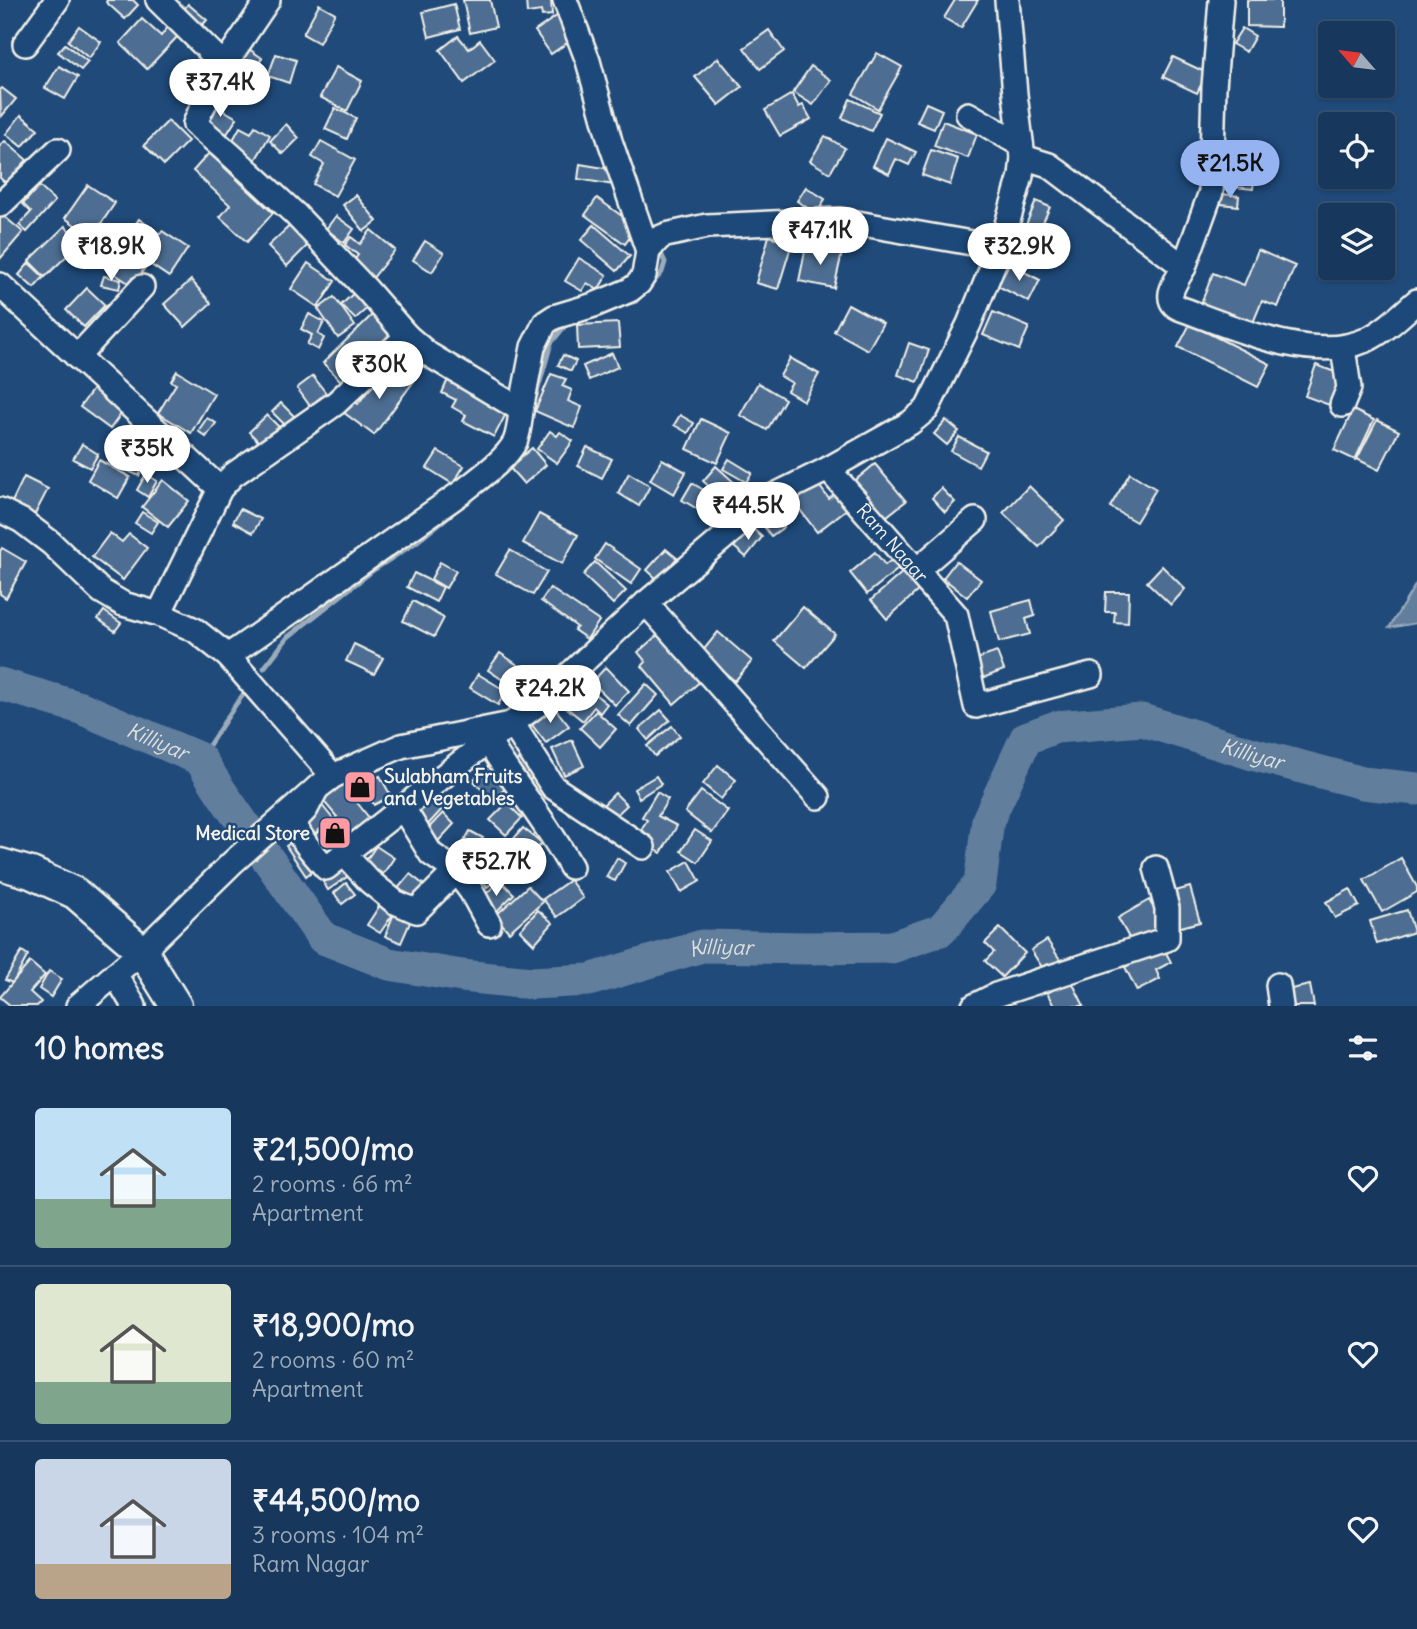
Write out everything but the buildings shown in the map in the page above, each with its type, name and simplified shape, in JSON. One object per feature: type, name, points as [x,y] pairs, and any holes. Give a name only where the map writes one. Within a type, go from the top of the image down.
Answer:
[{"type":"main road","points":[[0,864],[31,873],[75,893],[142,951],[168,969],[197,1006]]},
{"type":"main road","points":[[142,951],[176,1006]]},
{"type":"street","points":[[25,44],[57,0]]},
{"type":"street","points":[[158,0],[224,65]]},
{"type":"street","points":[[268,0],[224,65],[220,78],[195,124],[295,214],[407,336],[428,354],[521,410]]},
{"type":"street","points":[[235,665],[492,467],[514,444],[533,347],[545,323],[554,317],[630,290],[644,275],[653,245],[610,141],[588,61],[565,0]]},
{"type":"street","points":[[325,782],[294,822],[312,852],[326,868],[537,705],[646,603],[773,496],[910,423],[928,409],[969,324],[1000,248],[1021,176],[1022,151],[1014,94],[1007,0]]},
{"type":"street","points":[[1221,0],[1214,87],[1211,192],[1184,267],[1170,292],[1174,305],[1294,346],[1343,348],[1367,339],[1389,325],[1417,301]]},
{"type":"street","points":[[968,114],[1022,151],[1049,165],[1184,267]]},
{"type":"street","points":[[0,205],[58,150]]},
{"type":"street","points":[[653,245],[675,233],[707,226],[840,220],[1000,248]]},
{"type":"street","points":[[0,285],[220,489]]},
{"type":"street","points":[[77,357],[142,287]]},
{"type":"street","points":[[159,614],[220,489],[233,475],[336,403],[407,336]]},
{"type":"street","points":[[1342,405],[1349,388],[1343,348]]},
{"type":"street","name":"Ram Nagar","points":[[828,469],[956,615],[976,706],[1091,676]]},
{"type":"street","points":[[0,510],[22,520],[51,543],[101,591],[123,604],[159,614],[195,631],[235,665],[325,782]]},
{"type":"street","points":[[917,570],[975,520]]},
{"type":"street","points":[[646,603],[818,797]]},
{"type":"street","points":[[78,1006],[142,951],[233,862],[325,782],[401,746],[512,723]]},
{"type":"street","points":[[512,723],[553,787],[643,847]]},
{"type":"street","points":[[488,741],[558,842],[571,867]]},
{"type":"street","points":[[403,808],[431,854],[456,871],[471,891],[489,924]]},
{"type":"street","points":[[344,854],[369,881],[395,902],[416,911],[456,871]]},
{"type":"street","points":[[974,1006],[996,995],[1022,997],[1167,939],[1167,908],[1156,868]]},
{"type":"street","points":[[115,974],[134,1006]]},
{"type":"water","points":[[1417,582],[1417,623],[1389,628]]},
{"type":"waterway","points":[[650,286],[662,272],[665,262],[658,247]]},
{"type":"waterway","points":[[622,305],[636,301],[643,293]]},
{"type":"waterway","points":[[531,421],[551,343],[569,321]]},
{"type":"waterway","points":[[264,668],[288,637],[460,507]]},
{"type":"waterway","name":"Killiyar","points":[[0,684],[81,708],[200,759],[323,938],[389,964],[462,976],[532,983],[589,980],[702,946],[892,947],[941,930],[980,884],[988,820],[1026,738],[1056,727],[1142,720],[1256,755],[1363,783],[1417,789]]},
{"type":"waterway","points":[[200,759],[246,691]]},
{"type":"place","name":"Sulabham Fruits and Vegetables","points":[[360,787]]},
{"type":"place","name":"Medical Store","points":[[335,833]]}]
